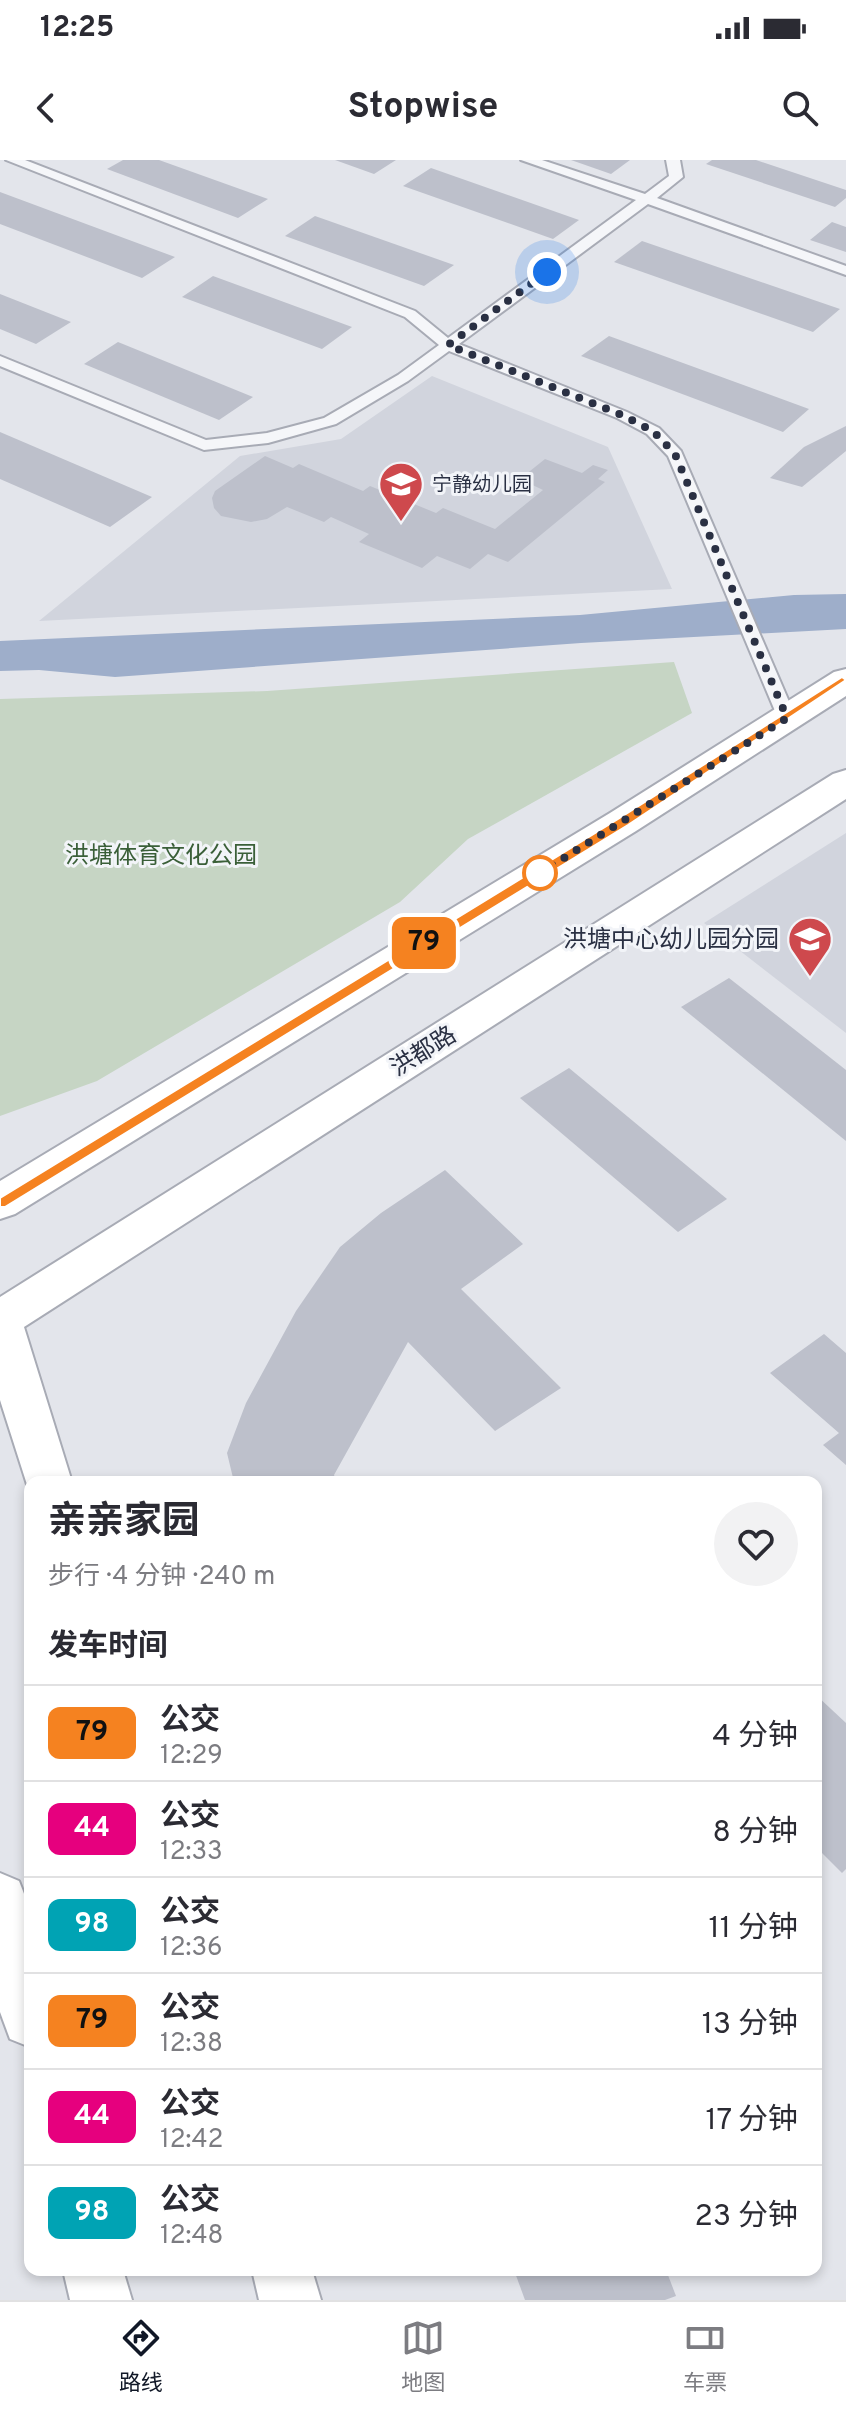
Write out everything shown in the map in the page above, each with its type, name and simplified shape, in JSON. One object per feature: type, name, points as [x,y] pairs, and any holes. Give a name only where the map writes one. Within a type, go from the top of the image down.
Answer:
[{"type":"main road","points":[[0,1202],[609,830],[846,680]]},
{"type":"main road","name":"洪都路","points":[[0,1321],[846,782]]},
{"type":"main road","points":[[0,1321],[46,1476]]},
{"type":"main road","points":[[0,1899],[24,1995]]},
{"type":"main road","points":[[95,2276],[101,2300]]},
{"type":"main road","points":[[284,2276],[290,2300]]},
{"type":"lane","points":[[13,160],[410,314],[448,345],[622,415],[653,431],[675,454],[787,718]]},
{"type":"lane","points":[[528,160],[846,271]]},
{"type":"lane","points":[[0,361],[204,445],[268,438],[330,421],[403,378],[676,177],[673,160]]},
{"type":"shaded area","name":"宁静幼儿园","points":[[432,376],[608,447],[672,589],[39,621],[240,456],[341,439]]},
{"type":"shaded area","name":"洪塘中心幼儿园分园","points":[[846,833],[846,1033],[704,923]]},
{"type":"green space","name":"洪塘体育文化公园","points":[[674,662],[692,713],[468,839],[400,902],[97,1081],[0,1116],[0,699],[267,691]]},
{"type":"water","points":[[846,594],[846,629],[581,643],[115,677],[39,670],[0,671],[0,641],[580,615],[794,595]]},
{"type":"building","points":[[123,160],[159,160],[268,199],[238,218],[107,169]]},
{"type":"building","points":[[335,160],[396,160],[374,174]]},
{"type":"building","points":[[571,160],[630,160],[611,174]]},
{"type":"building","points":[[712,160],[756,160],[846,190],[846,198],[835,207],[706,164]]},
{"type":"building","points":[[431,168],[579,220],[553,239],[403,186]]},
{"type":"building","points":[[0,192],[175,257],[142,278],[0,224]]},
{"type":"building","points":[[315,216],[454,265],[424,286],[285,236]]},
{"type":"building","points":[[832,222],[846,227],[846,252],[810,240]]},
{"type":"building","points":[[642,241],[840,309],[813,332],[614,262]]},
{"type":"building","points":[[213,276],[352,327],[322,349],[182,297]]},
{"type":"building","points":[[0,294],[71,322],[36,344],[0,329]]},
{"type":"building","points":[[609,336],[809,409],[783,432],[581,356]]},
{"type":"building","points":[[118,342],[253,397],[219,420],[84,364]]},
{"type":"building","points":[[846,426],[846,451],[802,487],[770,478],[804,447]]},
{"type":"building","points":[[0,432],[152,497],[110,527],[0,479]]},
{"type":"building","points":[[265,456],[293,468],[299,464],[363,491],[370,486],[436,513],[443,508],[495,529],[543,490],[520,479],[545,459],[582,473],[593,465],[608,470],[598,479],[605,482],[508,562],[488,554],[470,569],[437,556],[422,568],[359,542],[369,534],[331,517],[324,522],[287,507],[267,519],[251,522],[221,516],[214,508],[212,498],[215,491]]},
{"type":"building","points":[[729,978],[846,1070],[846,1141],[681,1007]]},
{"type":"building","points":[[569,1068],[727,1199],[678,1232],[520,1098]]},
{"type":"building","points":[[445,1170],[523,1244],[461,1289],[561,1388],[495,1431],[408,1342],[334,1476],[233,1476],[227,1453],[246,1403],[296,1311],[340,1247],[381,1213]]},
{"type":"building","points":[[824,1334],[846,1353],[846,1465],[823,1445],[839,1433],[770,1373]]},
{"type":"building","points":[[822,1701],[846,1723],[846,1869],[842,1873],[822,1853]]},
{"type":"building","points":[[516,2276],[668,2276],[676,2296],[665,2300],[525,2300]]},
{"type":"bus line","name":"79","points":[[0,1202],[623,822],[846,680]]},
{"type":"place","name":"宁静幼儿园","points":[[401,523]]},
{"type":"place","name":"洪塘中心幼儿园分园","points":[[810,978]]},
{"type":"route","points":[[540,873],[787,718],[675,454],[653,431],[622,415],[448,345],[547,272]]}]
